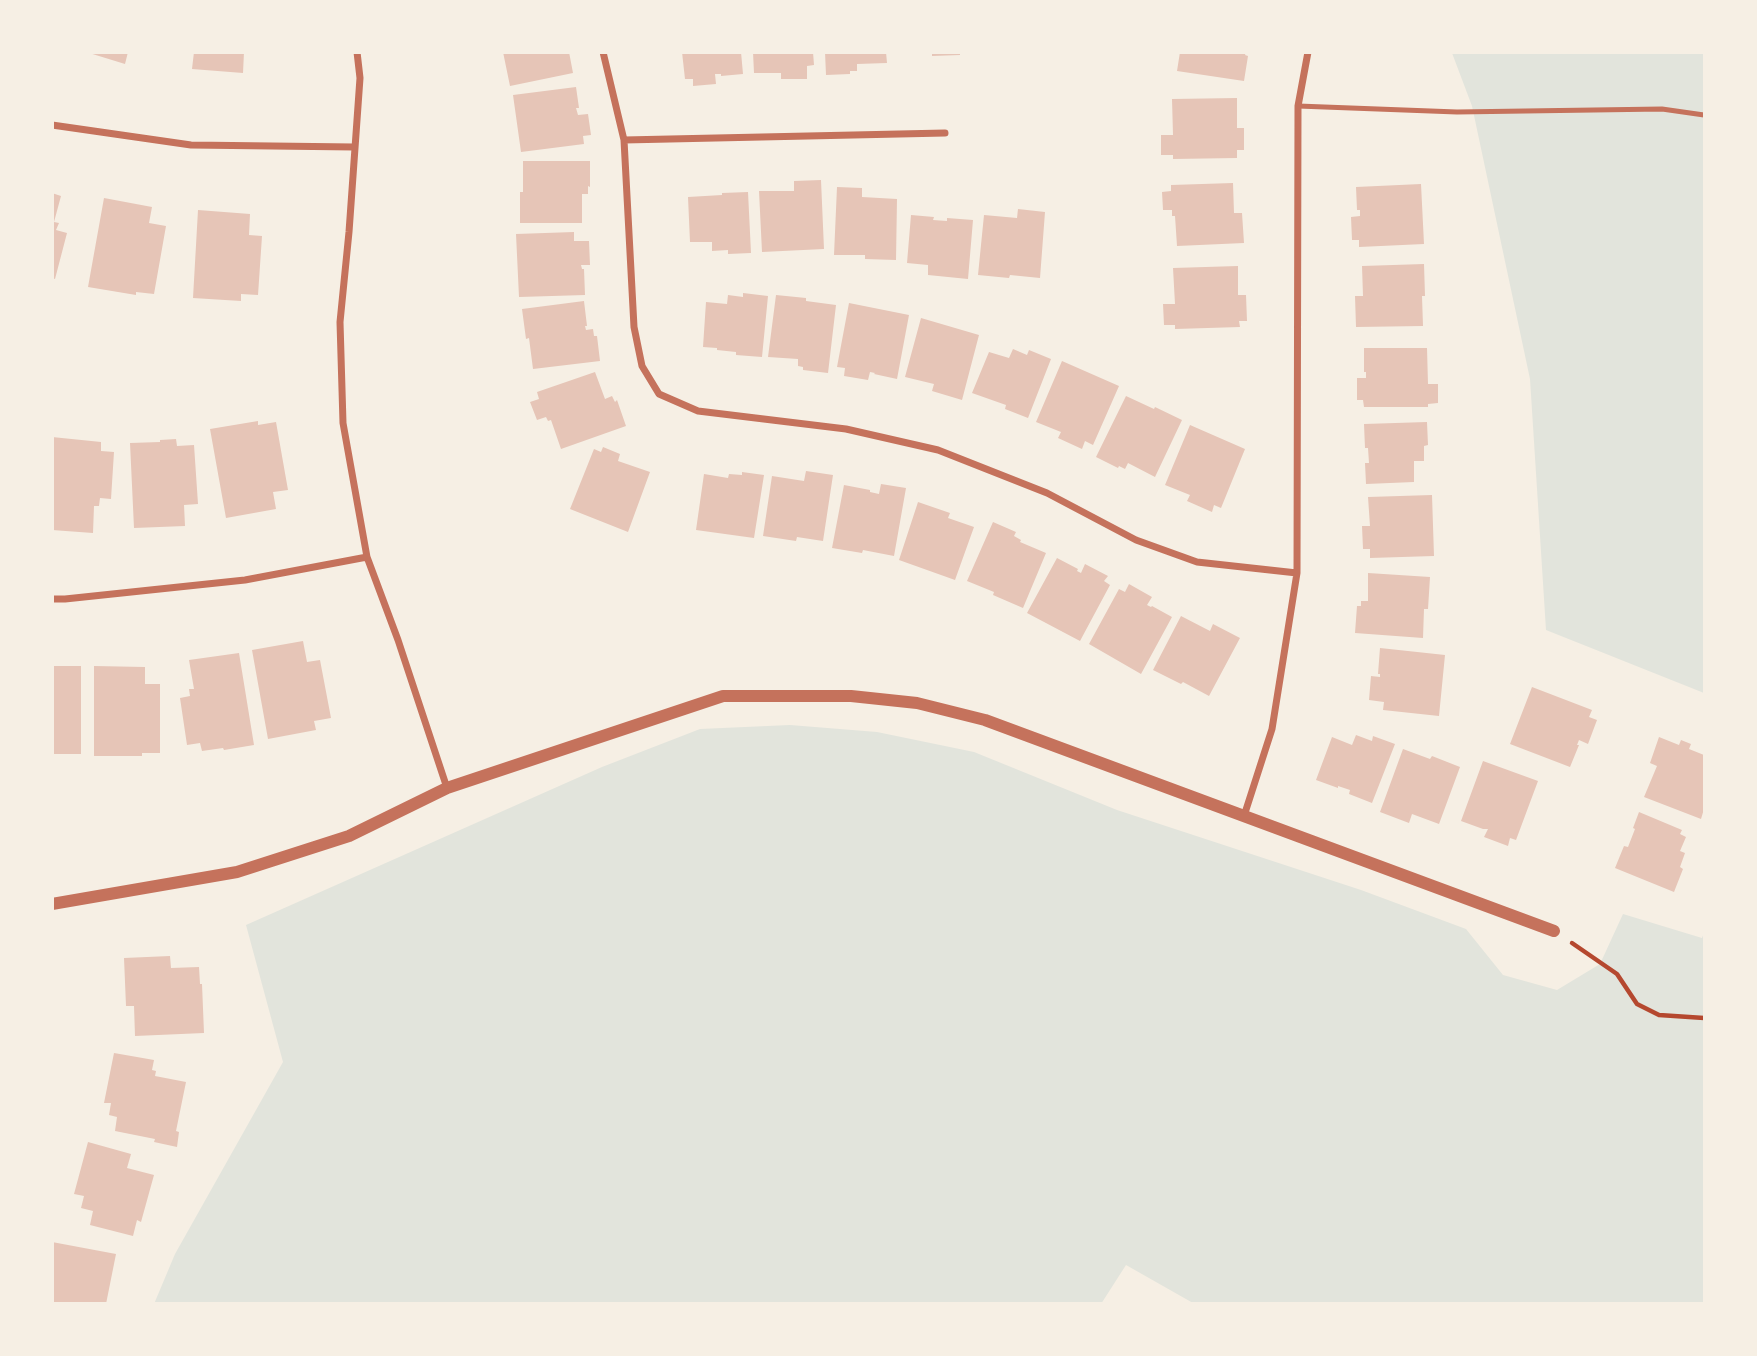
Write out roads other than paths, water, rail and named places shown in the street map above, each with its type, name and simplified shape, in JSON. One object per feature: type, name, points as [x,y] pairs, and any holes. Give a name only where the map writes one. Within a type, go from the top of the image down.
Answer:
[{"type":"street","points":[[357,52],[360,78],[340,322],[343,423],[367,558],[398,640],[447,789]]},
{"type":"street","points":[[603,52],[624,140],[634,327],[642,366],[659,394],[698,411],[846,429],[938,450],[1047,493],[1136,540],[1197,562],[1297,573]]},
{"type":"street","points":[[1244,816],[1272,729],[1297,573],[1298,107],[1308,52]]},
{"type":"street","points":[[52,125],[191,145],[354,147]]},
{"type":"street","points":[[624,140],[945,133]]},
{"type":"street","points":[[52,598],[65,599],[245,580],[367,558]]},
{"type":"street","points":[[52,904],[237,872],[349,836],[447,789],[723,696],[851,696],[917,703],[985,720],[1554,931]]},
{"type":"lane","points":[[1298,107],[1457,112],[1662,109],[1704,115]]}]
